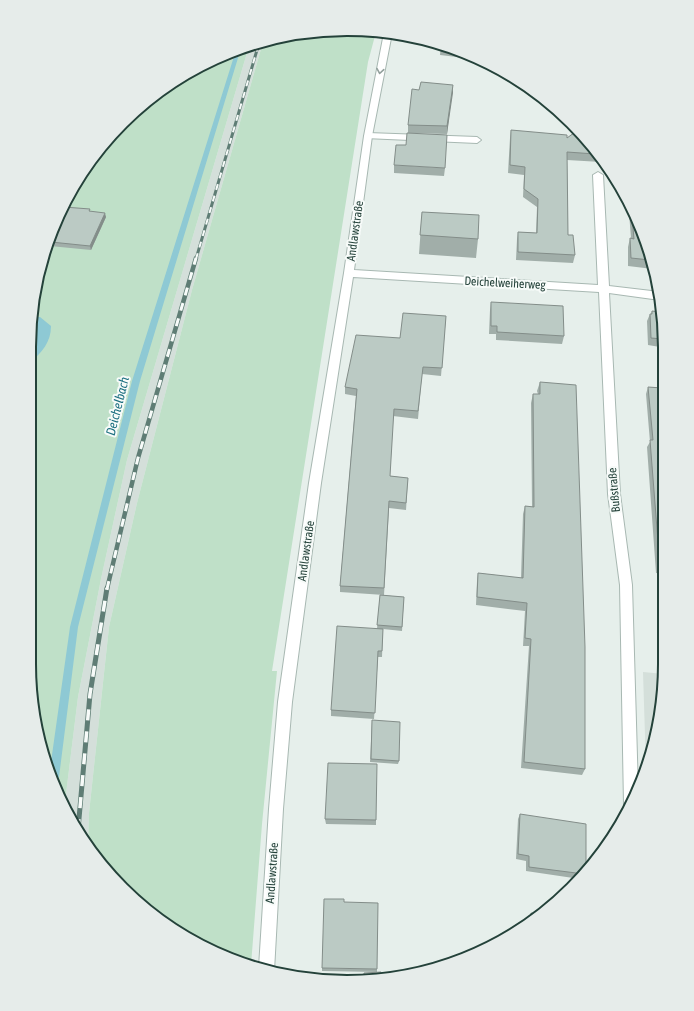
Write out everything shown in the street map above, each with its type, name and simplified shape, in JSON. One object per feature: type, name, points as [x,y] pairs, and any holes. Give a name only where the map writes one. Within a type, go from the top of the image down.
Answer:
[{"type":"street","name":"Andlawstraße","points":[[267,964],[276,809],[285,702],[315,483],[349,273],[368,136],[387,39]]},
{"type":"street","points":[[368,136],[477,140]]},
{"type":"street","name":"Bußstraße","points":[[598,175],[614,494],[626,585],[631,791]]},
{"type":"street","name":"Deichelweiherweg","points":[[349,273],[603,289],[653,295]]},
{"type":"shaded area","points":[[261,49],[192,290],[137,503],[109,627],[89,813],[88,837],[66,796],[78,697],[101,579],[127,460],[247,53]]},
{"type":"shaded area","points":[[643,672],[658,673],[652,725],[645,749]]},
{"type":"green space","points":[[347,36],[374,38],[368,62],[272,671],[277,671],[262,824],[251,959],[209,943],[174,923],[127,884],[88,837],[89,813],[109,627],[137,503],[192,290],[261,49],[286,42],[306,39]]},
{"type":"green space","points":[[247,53],[127,460],[101,579],[78,697],[66,796],[53,764],[42,725],[36,664],[36,347],[42,286],[53,247],[68,209],[88,174],[113,142],[142,113],[174,88],[209,68]]},
{"type":"water","points":[[38,317],[40,317],[51,326],[51,332],[45,347],[36,357]]},
{"type":"building","points":[[421,82],[453,85],[447,126],[408,125],[412,89],[419,90]]},
{"type":"building","points":[[511,130],[567,135],[567,138],[573,134],[590,154],[567,152],[568,235],[573,235],[575,255],[518,252],[518,232],[537,233],[538,199],[524,189],[525,167],[510,165]]},
{"type":"building","points":[[407,133],[447,135],[445,168],[394,165],[396,145],[406,145]]},
{"type":"building","points":[[69,207],[90,209],[89,211],[105,213],[90,246],[55,242]]},
{"type":"building","points":[[422,212],[479,215],[478,239],[420,235]]},
{"type":"building","points":[[633,225],[645,259],[631,258],[630,238],[634,239]]},
{"type":"building","points":[[491,302],[563,306],[564,336],[497,332],[497,326],[491,326]]},
{"type":"building","points":[[652,311],[656,311],[658,339],[651,338],[650,314],[652,314]]},
{"type":"building","points":[[403,313],[446,316],[442,368],[423,367],[418,411],[394,409],[390,476],[408,478],[406,503],[389,501],[384,588],[340,586],[357,389],[345,387],[356,335],[400,338]]},
{"type":"building","points":[[540,382],[576,385],[585,647],[585,769],[524,762],[531,639],[525,638],[527,603],[477,597],[478,573],[523,578],[525,506],[534,507],[533,394],[540,394]]},
{"type":"building","points":[[648,387],[658,388],[658,542],[650,440],[653,440]]},
{"type":"building","points":[[380,595],[404,597],[402,627],[377,625]]},
{"type":"building","points":[[337,626],[383,629],[382,651],[378,651],[375,713],[331,710]]},
{"type":"building","points":[[372,720],[400,722],[399,761],[371,759]]},
{"type":"building","points":[[328,763],[377,764],[376,820],[325,819]]},
{"type":"building","points":[[520,814],[586,824],[586,863],[577,873],[529,867],[529,856],[518,854]]},
{"type":"building","points":[[324,899],[344,899],[344,902],[378,903],[377,969],[322,968]]},
{"type":"building","points":[[381,972],[381,973],[364,974]]},
{"type":"waterway","name":"Deichelbach","points":[[55,769],[74,627],[136,381],[237,57]]},
{"type":"railway","points":[[196,259],[257,50]]},
{"type":"railway","points":[[107,589],[138,458],[196,258]]},
{"type":"railway","points":[[79,821],[90,694],[107,588]]}]
